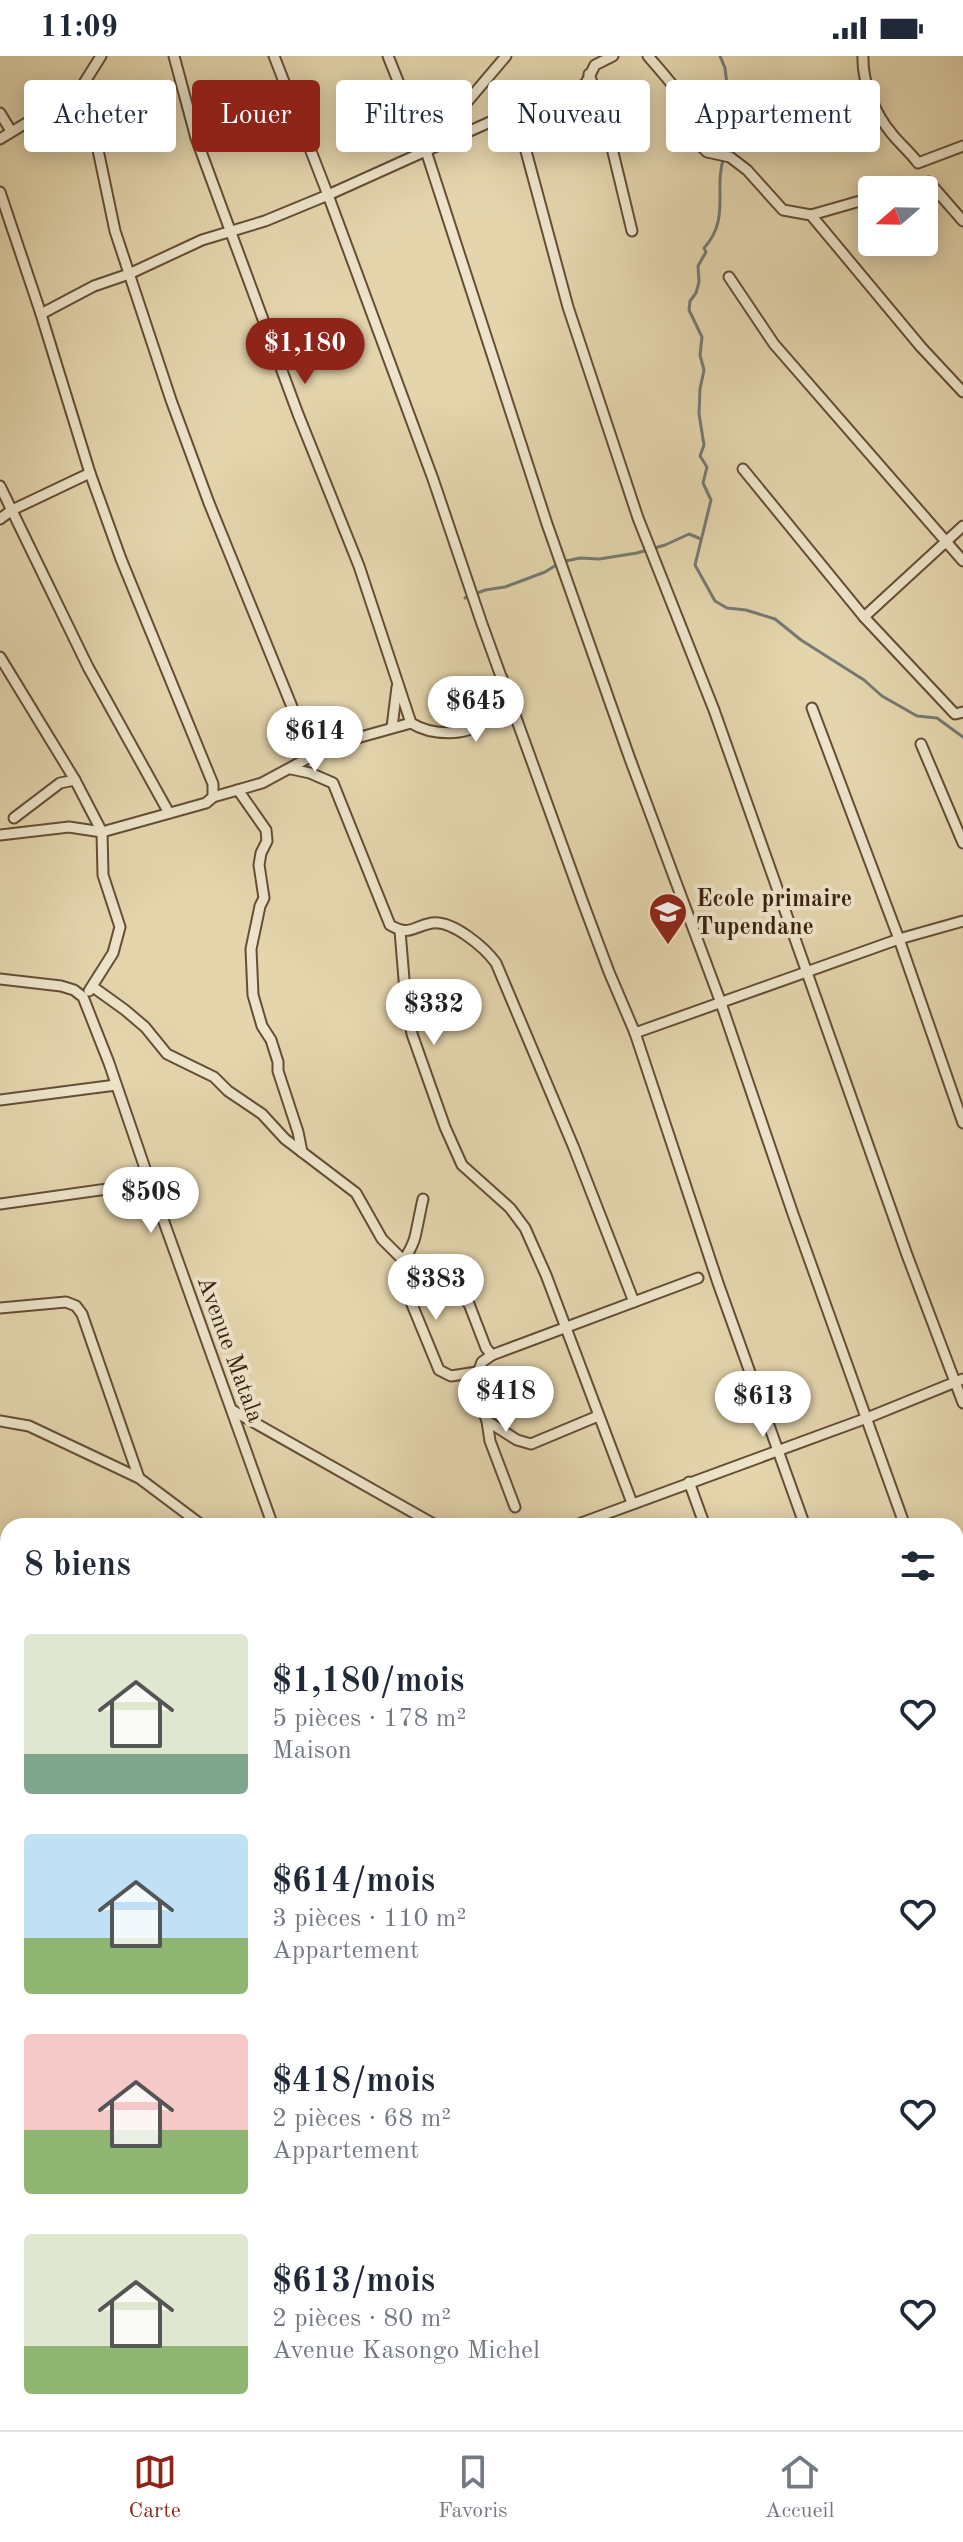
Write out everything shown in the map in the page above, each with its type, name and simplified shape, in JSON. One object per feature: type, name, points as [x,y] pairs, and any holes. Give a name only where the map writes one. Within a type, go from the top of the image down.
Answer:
[{"type":"street","points":[[86,80],[101,56]]},
{"type":"street","points":[[174,56],[196,138],[298,414],[359,566],[411,723],[419,728],[448,733],[473,727],[484,720],[502,678]]},
{"type":"street","points":[[274,56],[433,479],[609,972],[635,1033],[718,1283],[802,1518]]},
{"type":"street","points":[[388,56],[398,80]]},
{"type":"street","points":[[472,96],[506,56]]},
{"type":"street","points":[[587,80],[595,65],[613,56]]},
{"type":"street","points":[[648,56],[695,119],[701,146],[707,152],[730,157],[747,170],[783,210],[811,215],[858,202]]},
{"type":"street","points":[[863,56],[866,81],[879,114],[888,130],[918,163],[963,146]]},
{"type":"street","points":[[589,74],[605,119],[632,231]]},
{"type":"street","points":[[0,113],[11,131]]},
{"type":"street","points":[[0,139],[24,123]]},
{"type":"street","points":[[98,152],[115,231],[183,435],[312,756]]},
{"type":"street","points":[[41,314],[94,286],[129,274],[202,240],[265,221],[424,152]]},
{"type":"street","points":[[426,152],[547,524],[721,1003],[902,1518]]},
{"type":"street","points":[[526,152],[568,307],[638,518],[714,710],[907,1255],[959,1380],[963,1403]]},
{"type":"street","points":[[0,192],[90,473],[121,559],[213,784],[213,797]]},
{"type":"street","points":[[938,192],[963,221]]},
{"type":"street","points":[[811,215],[921,347],[963,392]]},
{"type":"street","points":[[729,277],[774,344],[963,561]]},
{"type":"street","points":[[743,469],[864,617],[955,714],[963,712]]},
{"type":"street","points":[[0,519],[12,510],[90,473]]},
{"type":"street","points":[[0,486],[88,667],[169,813]]},
{"type":"street","points":[[864,617],[963,526]]},
{"type":"street","points":[[0,657],[75,780],[102,832],[103,875],[120,927],[113,953],[93,987],[83,997],[61,986],[0,979]]},
{"type":"street","points":[[392,727],[397,678]]},
{"type":"street","points":[[812,708],[899,939],[963,1123]]},
{"type":"street","points":[[0,835],[69,827],[102,832],[206,803],[213,797],[291,769],[312,756],[357,738],[411,723]]},
{"type":"street","points":[[921,744],[963,843]]},
{"type":"street","points":[[291,769],[333,783],[390,925],[400,931],[410,931],[434,922],[449,926],[486,949],[496,963],[634,1302]]},
{"type":"street","points":[[14,818],[60,783],[75,780]]},
{"type":"street","points":[[238,790],[266,830],[267,841],[259,865],[264,898],[251,949],[253,995],[262,1026],[271,1040],[278,1062],[302,1152]]},
{"type":"street","points":[[635,1033],[899,939],[963,921]]},
{"type":"street","points":[[400,931],[412,1034],[445,1127],[462,1165],[510,1208],[525,1228],[546,1275],[632,1503]]},
{"type":"street","points":[[93,987],[145,1027],[167,1054],[214,1077],[228,1091],[262,1114],[302,1152],[356,1193],[382,1239],[403,1260],[443,1283],[469,1304],[486,1348],[492,1355]]},
{"type":"street","name":"Avenue Matala","points":[[83,997],[270,1518]]},
{"type":"street","points":[[0,1100],[116,1085]]},
{"type":"street","points":[[0,1204],[150,1183]]},
{"type":"street","points":[[423,1199],[416,1235],[403,1260],[401,1272],[404,1285],[439,1370],[451,1376],[477,1372]]},
{"type":"street","points":[[515,1507],[475,1391],[477,1372],[482,1362],[492,1355],[698,1278]]},
{"type":"street","points":[[0,1308],[66,1302],[76,1306],[82,1314],[139,1478]]},
{"type":"street","points":[[594,1518],[867,1418],[959,1380]]},
{"type":"street","points":[[232,1410],[423,1518]]},
{"type":"street","points":[[487,1421],[517,1440],[531,1444],[598,1416]]},
{"type":"street","points":[[0,1421],[29,1426],[139,1478],[192,1518]]},
{"type":"street","points":[[689,1482],[702,1518]]},
{"type":"waterway","points":[[720,56],[726,80]]},
{"type":"waterway","points":[[724,157],[717,226],[704,248],[706,252],[698,266],[699,282],[689,310],[702,337],[700,355],[704,370],[699,414],[704,445],[700,456],[707,467],[703,483],[711,500],[695,565],[715,601],[727,608],[775,619],[801,640],[864,680],[882,696],[917,716],[937,718],[963,737]]},
{"type":"waterway","points":[[465,598],[485,590],[505,587],[545,572],[561,562],[637,553],[689,534],[701,539]]},
{"type":"place","name":"Ecole primaire Tupendane","points":[[668,946]]}]
